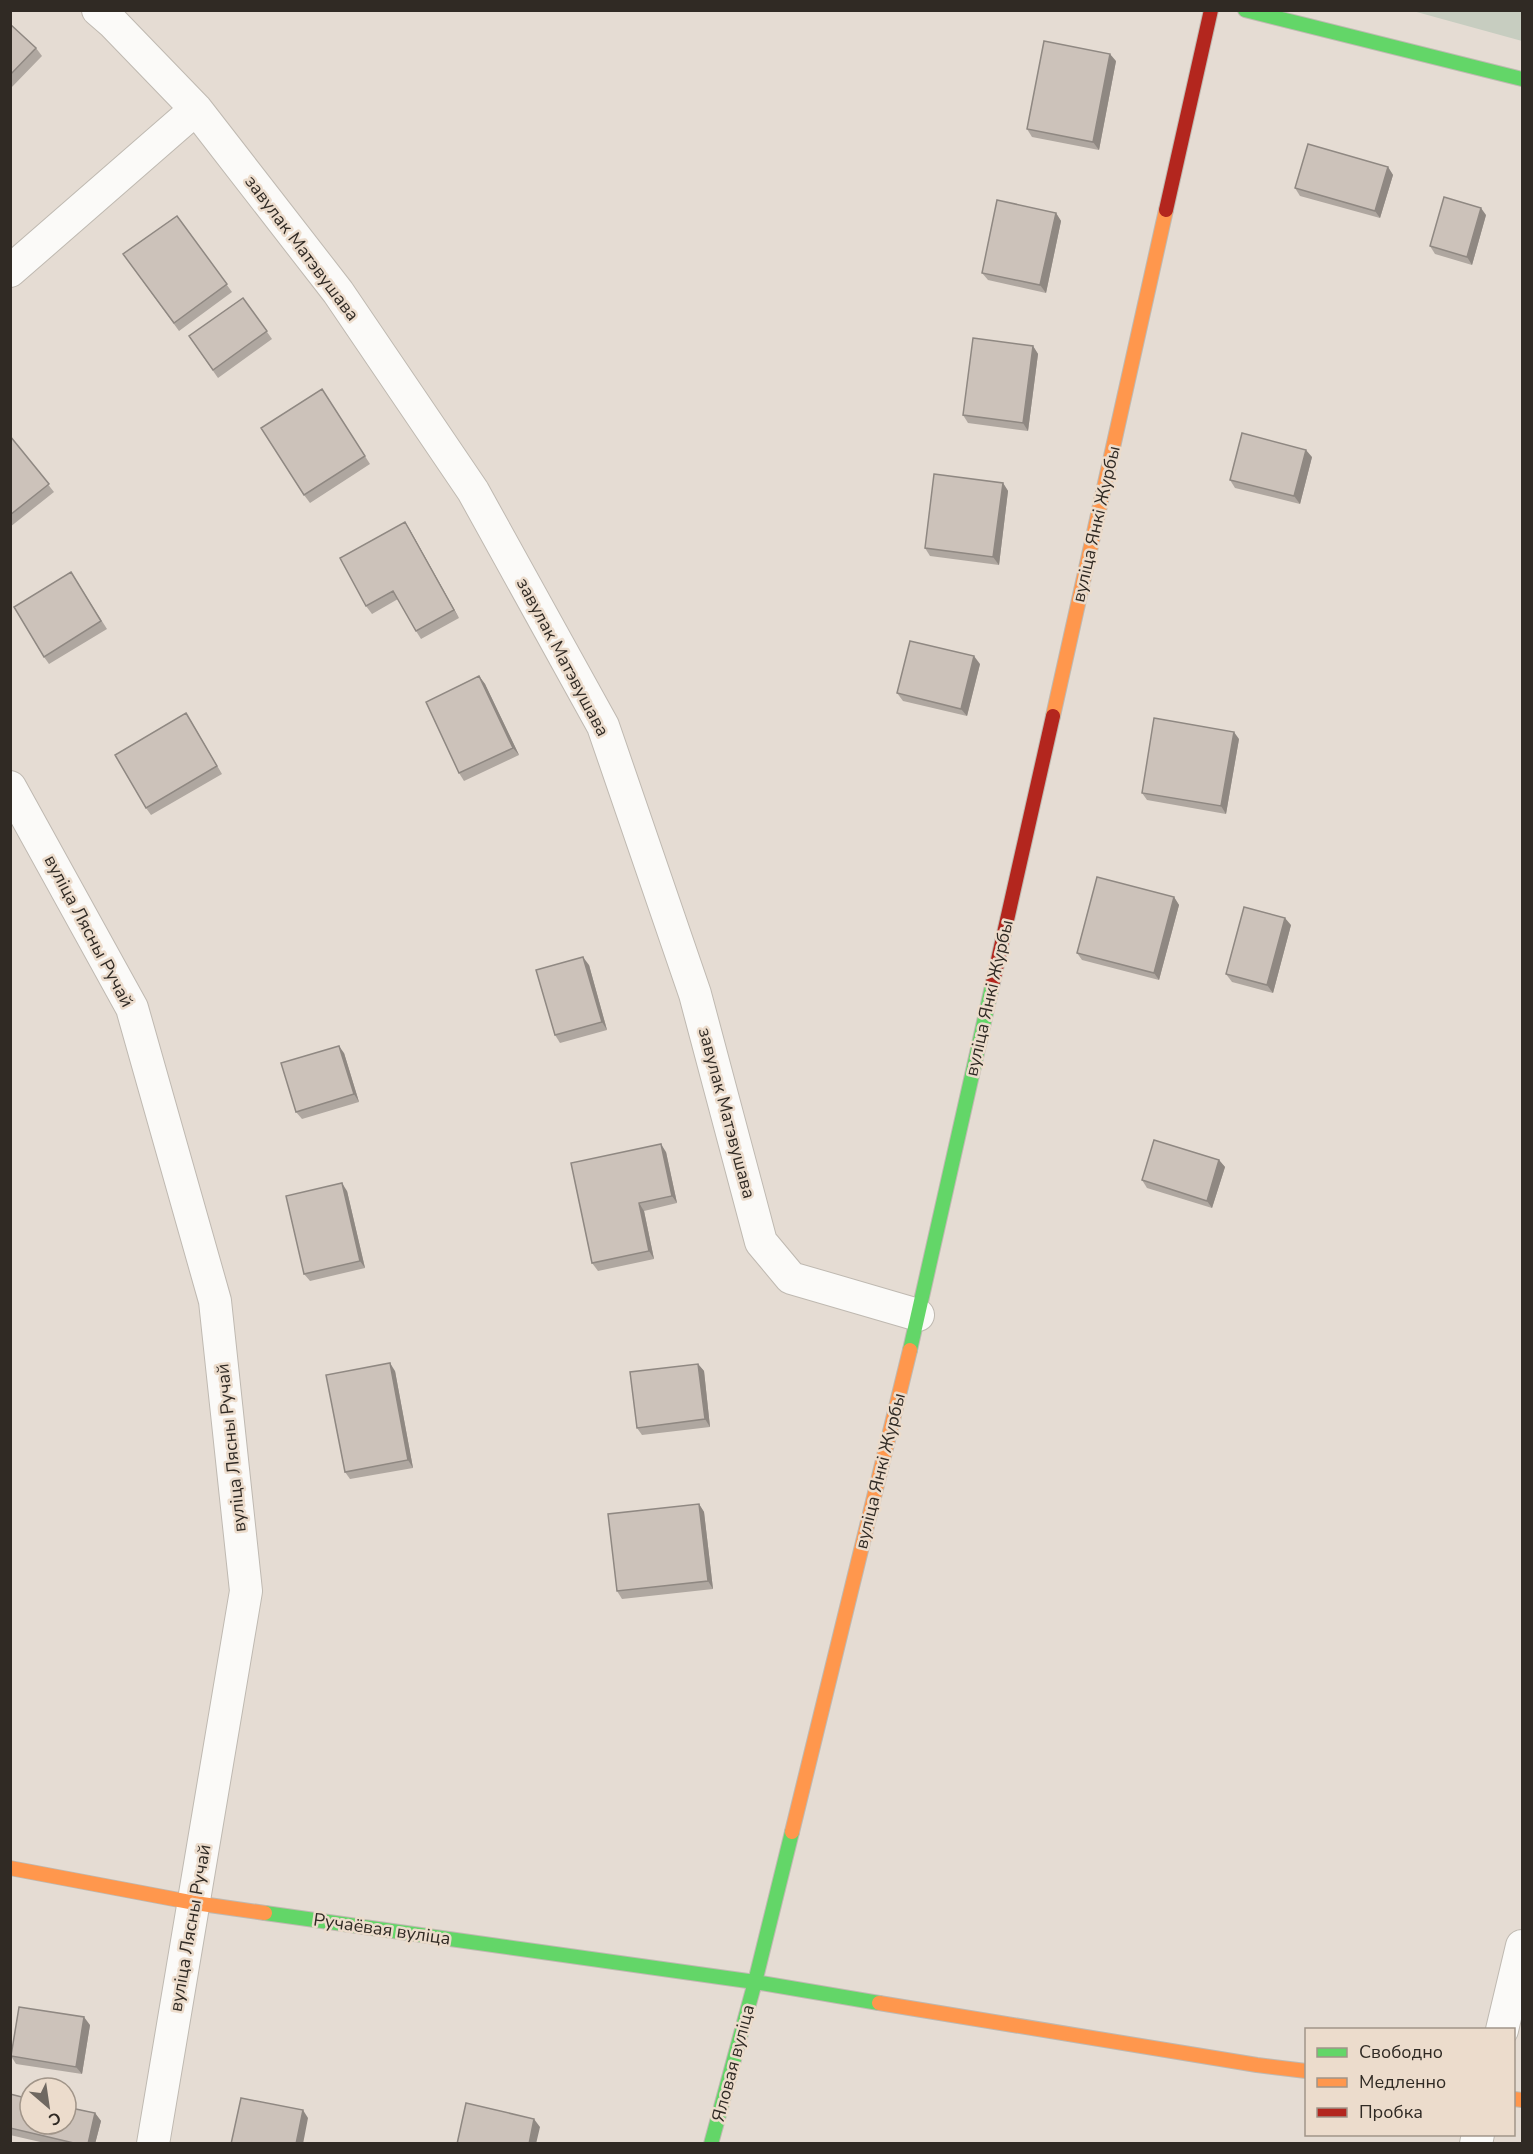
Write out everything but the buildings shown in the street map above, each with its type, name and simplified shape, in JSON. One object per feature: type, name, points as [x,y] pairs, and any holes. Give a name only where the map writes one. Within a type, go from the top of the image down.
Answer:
[{"type":"street","name":"завулак Матэвушава","points":[[98,10],[196,109],[338,292],[473,491],[603,726],[695,994],[760,1242],[791,1278],[918,1315]]},
{"type":"street","name":"вуліца Янкі Журбы","points":[[755,1982],[918,1315],[1210,10]]},
{"type":"street","points":[[1245,10],[1522,79]]},
{"type":"street","points":[[10,271],[196,109]]},
{"type":"street","name":"вуліца Лясны Ручай","points":[[10,787],[132,1008],[215,1301],[246,1591],[153,2144]]},
{"type":"street","name":"Ручаёвая вуліца","points":[[10,1868],[195,1903],[755,1982],[1257,2065],[1305,2071]]},
{"type":"street","points":[[1502,2028],[1522,1946]]},
{"type":"street","name":"Яловая вуліца","points":[[711,2144],[755,1982]]},
{"type":"shaded area","points":[[1413,11],[1522,11],[1522,41]]},
{"type":"traffic: fast","points":[[1245,10],[1522,79]]},
{"type":"traffic: fast","points":[[910,1350],[993,982]]},
{"type":"traffic: fast","points":[[711,2144],[755,1982],[792,1832]]},
{"type":"traffic: fast","points":[[265,1913],[755,1982],[879,2003]]},
{"type":"traffic: slow","points":[[1053,716],[1166,210]]},
{"type":"traffic: slow","points":[[792,1832],[910,1350]]},
{"type":"traffic: slow","points":[[10,1868],[195,1903],[265,1913]]},
{"type":"traffic: slow","points":[[879,2003],[1305,2071]]},
{"type":"traffic: slow","points":[[1515,2099],[1522,2100]]},
{"type":"traffic: jam","points":[[1166,210],[1211,10]]},
{"type":"traffic: jam","points":[[993,982],[1053,716]]}]
